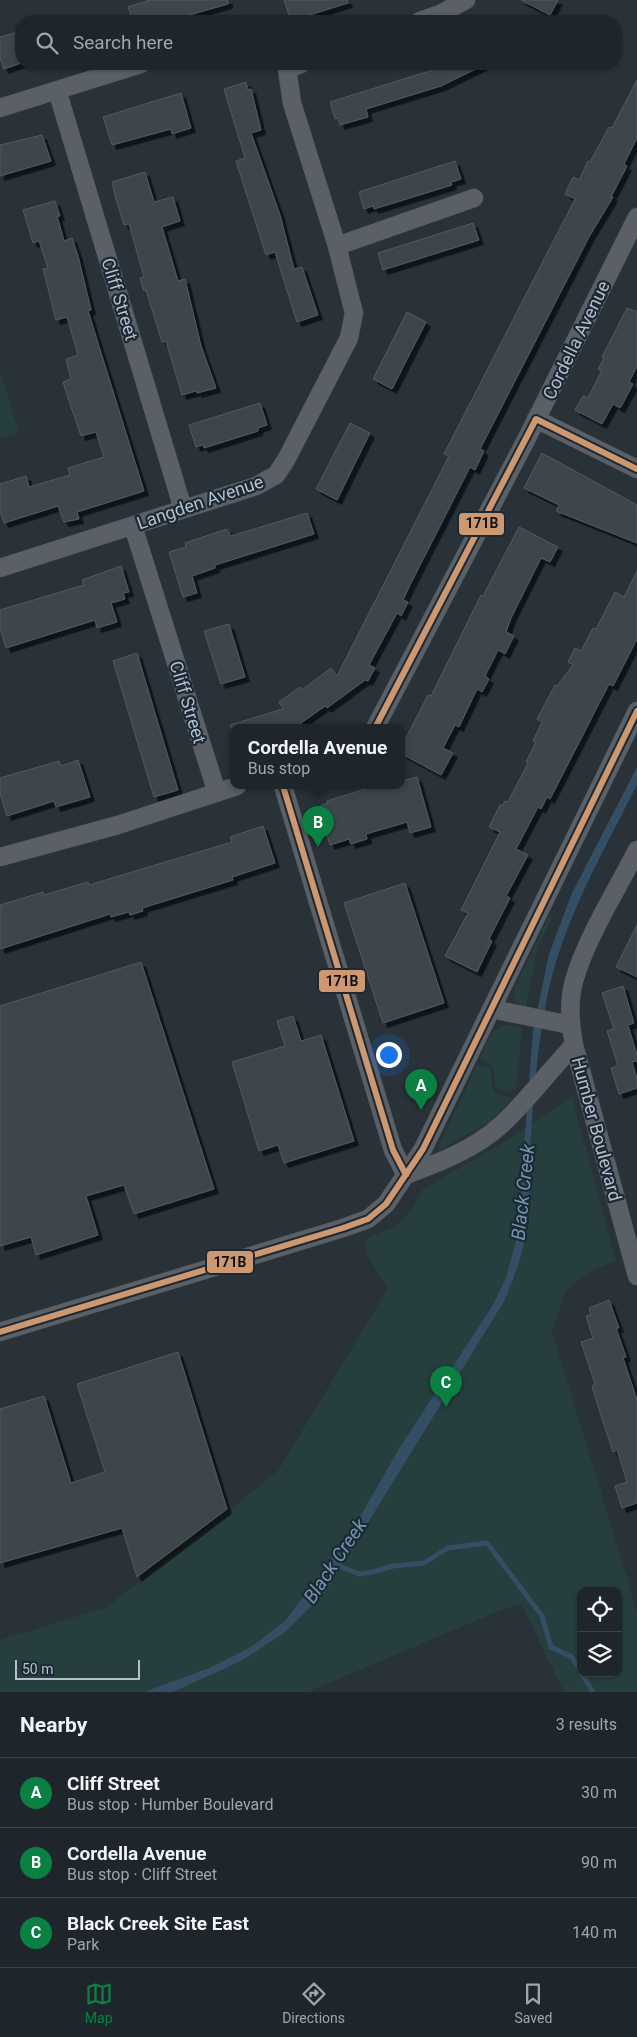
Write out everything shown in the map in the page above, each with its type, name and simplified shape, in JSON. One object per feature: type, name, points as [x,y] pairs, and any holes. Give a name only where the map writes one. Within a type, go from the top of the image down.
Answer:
[{"type":"street","points":[[437,15],[466,0]]},
{"type":"street","points":[[0,108],[122,70]]},
{"type":"street","name":"Langden Avenue","points":[[0,568],[256,486],[276,475],[286,460],[349,338],[354,313],[337,246],[292,103],[289,70]]},
{"type":"street","name":"Cliff Street","points":[[58,90],[184,509]]},
{"type":"street","points":[[337,246],[474,198]]},
{"type":"street","name":"Cordella Avenue","points":[[377,724],[536,419],[637,217]]},
{"type":"street","points":[[536,419],[637,469]]},
{"type":"street","name":"Cliff Street","points":[[133,526],[217,793]]},
{"type":"street","points":[[0,1332],[368,1219],[386,1204],[423,1149],[637,711]]},
{"type":"street","points":[[0,857],[118,825],[230,788]]},
{"type":"street","points":[[284,789],[394,1150],[406,1175]]},
{"type":"street","name":"Humber Boulevard","points":[[635,1269],[574,1045],[562,1023],[573,982],[584,955],[637,850]]},
{"type":"street","points":[[492,1010],[562,1023]]},
{"type":"street","points":[[406,1175],[435,1164],[484,1138],[510,1116],[574,1045]]},
{"type":"green space","points":[[0,371],[19,433],[0,439]]},
{"type":"green space","points":[[549,915],[553,916],[538,946],[526,1007],[516,1003],[513,992]]},
{"type":"green space","points":[[508,1025],[522,1028],[516,1089],[507,1092],[499,1090],[495,1081],[495,1070],[488,1063],[480,1059],[493,1033],[502,1026]]},
{"type":"green space","points":[[477,1065],[490,1068],[494,1092],[511,1098],[490,1122],[439,1150],[438,1148]]},
{"type":"green space","points":[[572,1097],[616,1261],[591,1271],[566,1290],[552,1331],[637,1611],[637,1692],[564,1692],[521,1604],[501,1610],[308,1692],[0,1692],[0,1640],[107,1607],[278,1471],[388,1288],[367,1255],[365,1239],[396,1226],[412,1210],[422,1190],[511,1138]]},
{"type":"water","name":"Black Creek","points":[[637,767],[637,785],[597,862],[573,915],[554,969],[547,997],[534,1094],[529,1162],[528,1225],[519,1261],[503,1303],[326,1591],[284,1633],[241,1661],[173,1692],[144,1692],[209,1668],[251,1647],[285,1621],[349,1536],[400,1447],[493,1305],[506,1278],[517,1237],[533,1031],[549,954],[572,893]]},
{"type":"building","points":[[150,0],[228,0],[228,4],[189,15],[131,15],[128,7]]},
{"type":"building","points":[[284,0],[347,0],[348,3],[310,15],[289,15]]},
{"type":"building","points":[[521,0],[558,0],[550,15]]},
{"type":"building","points":[[15,33],[15,65],[4,69],[0,58],[0,37]]},
{"type":"building","points":[[433,70],[474,70],[441,86],[366,109],[368,117],[340,125],[338,118],[335,119],[330,102]]},
{"type":"building","points":[[637,80],[637,138],[624,164],[627,166],[611,197],[613,197],[589,237],[480,449],[484,451],[475,470],[470,467],[410,585],[403,600],[408,602],[401,616],[397,613],[369,665],[375,668],[368,681],[365,680],[327,708],[325,706],[300,724],[233,724],[283,709],[279,702],[300,687],[302,690],[331,668],[337,676],[449,456],[444,454],[575,199],[565,194],[573,177],[579,180],[588,161],[590,162],[609,127],[612,128]]},
{"type":"building","points":[[246,82],[248,90],[251,89],[261,130],[251,133],[280,215],[294,269],[302,267],[318,315],[297,322],[275,252],[266,255],[236,161],[245,158],[224,89]]},
{"type":"building","points":[[181,93],[191,128],[172,134],[171,129],[112,145],[103,117]]},
{"type":"building","points":[[42,135],[51,161],[0,176],[0,145]]},
{"type":"building","points":[[455,161],[461,179],[451,182],[452,185],[374,209],[373,206],[364,209],[359,192]]},
{"type":"building","points":[[145,172],[154,202],[173,197],[180,221],[162,227],[178,281],[185,279],[201,346],[216,388],[182,395],[166,341],[162,342],[146,290],[144,291],[140,278],[144,277],[129,224],[124,225],[112,182]]},
{"type":"building","points":[[55,201],[60,216],[57,216],[64,241],[72,238],[78,256],[91,310],[88,311],[144,491],[77,512],[79,519],[64,522],[58,506],[4,523],[0,511],[0,484],[26,476],[29,487],[70,475],[68,468],[104,457],[96,432],[81,436],[68,398],[63,382],[71,379],[66,359],[78,355],[67,317],[56,320],[43,269],[48,268],[39,241],[33,243],[23,210]]},
{"type":"building","points":[[473,223],[479,240],[383,270],[378,253]]},
{"type":"building","points":[[627,308],[637,312],[637,366],[629,382],[633,384],[622,405],[620,408],[613,404],[602,424],[575,410],[583,396],[588,398],[602,370],[598,369],[604,358],[602,357]]},
{"type":"building","points":[[407,312],[426,322],[392,389],[373,379]]},
{"type":"building","points":[[260,403],[267,425],[258,428],[258,431],[204,448],[203,445],[196,447],[189,425]]},
{"type":"building","points":[[350,423],[370,433],[337,500],[316,489]]},
{"type":"building","points":[[542,453],[637,505],[637,543],[556,511],[559,505],[524,488]]},
{"type":"building","points":[[307,513],[314,534],[215,565],[215,568],[192,576],[197,593],[183,597],[169,552],[186,547],[185,543],[227,529],[231,536]]},
{"type":"building","points":[[519,527],[558,547],[550,562],[541,558],[511,618],[506,632],[514,636],[505,654],[498,650],[485,676],[489,679],[482,692],[477,689],[459,727],[455,725],[443,748],[453,753],[441,775],[405,756],[407,744],[405,740],[428,695],[431,696],[481,595],[483,596]]},
{"type":"building","points":[[121,566],[129,592],[123,593],[125,599],[111,603],[117,622],[97,628],[95,620],[6,648],[0,628],[0,610],[84,585],[82,580]]},
{"type":"building","points":[[637,571],[637,639],[613,686],[609,684],[550,799],[547,797],[541,809],[538,807],[516,849],[528,855],[506,896],[510,898],[489,939],[492,941],[477,972],[445,956],[468,913],[461,910],[500,832],[489,827],[500,805],[502,806],[505,801],[508,802],[528,763],[526,762],[536,742],[533,741],[542,722],[537,719],[555,685],[557,686],[573,665],[568,662],[575,648],[581,651],[593,628],[596,629],[615,592],[624,597]]},
{"type":"building","points":[[229,624],[245,677],[221,684],[204,631]]},
{"type":"building","points":[[137,653],[178,790],[154,797],[113,661]]},
{"type":"building","points":[[78,760],[90,797],[56,807],[54,801],[7,816],[0,793],[0,778],[59,761],[61,766]]},
{"type":"building","points":[[417,777],[431,827],[410,833],[407,822],[366,834],[367,839],[351,844],[349,839],[330,845],[318,807],[328,803],[327,801],[365,789],[405,789],[405,780]]},
{"type":"building","points":[[263,826],[275,863],[232,877],[233,880],[142,908],[143,911],[130,915],[129,912],[111,917],[110,914],[0,949],[0,905],[43,892],[44,895],[88,882],[89,885],[232,842],[230,837]]},
{"type":"building","points":[[405,883],[444,1003],[383,1023],[344,903]]},
{"type":"building","points":[[637,925],[637,977],[616,967]]},
{"type":"building","points":[[141,962],[214,1189],[134,1214],[124,1185],[86,1196],[98,1235],[36,1255],[31,1237],[0,1246],[0,1006]]},
{"type":"building","points":[[623,986],[634,1023],[628,1025],[637,1055],[637,1061],[632,1062],[637,1079],[637,1088],[619,1094],[611,1068],[618,1066],[607,1031],[614,1029],[602,993]]},
{"type":"building","points":[[293,1016],[301,1041],[321,1035],[354,1141],[284,1163],[278,1145],[259,1151],[232,1062],[285,1046],[277,1021]]},
{"type":"building","points":[[609,1300],[619,1328],[616,1328],[626,1357],[623,1358],[637,1400],[637,1503],[622,1508],[615,1486],[627,1482],[617,1450],[613,1452],[592,1386],[595,1384],[581,1342],[593,1338],[586,1316],[591,1315],[589,1308]]},
{"type":"building","points":[[178,1352],[227,1509],[137,1577],[122,1528],[0,1563],[0,1409],[44,1396],[71,1483],[105,1472],[77,1384]]},
{"type":"waterway","name":"Black Creek","points":[[336,1565],[359,1574],[373,1572],[393,1566],[424,1563],[448,1548],[487,1543],[542,1616],[551,1647],[572,1657],[577,1665]]},
{"type":"waterway","points":[[584,1677],[593,1692]]},
{"type":"transit line","name":"171B","points":[[377,724],[536,419],[637,469]]},
{"type":"transit line","name":"171B","points":[[0,1332],[343,1228],[368,1219],[386,1204],[423,1149],[637,711]]},
{"type":"transit line","name":"171B","points":[[284,789],[393,1150],[406,1175]]},
{"type":"place","name":"Cordella Avenue","points":[[318,847]]},
{"type":"place","name":"Cliff Street","points":[[421,1110]]},
{"type":"place","name":"Black Creek Site East","points":[[446,1407]]}]
